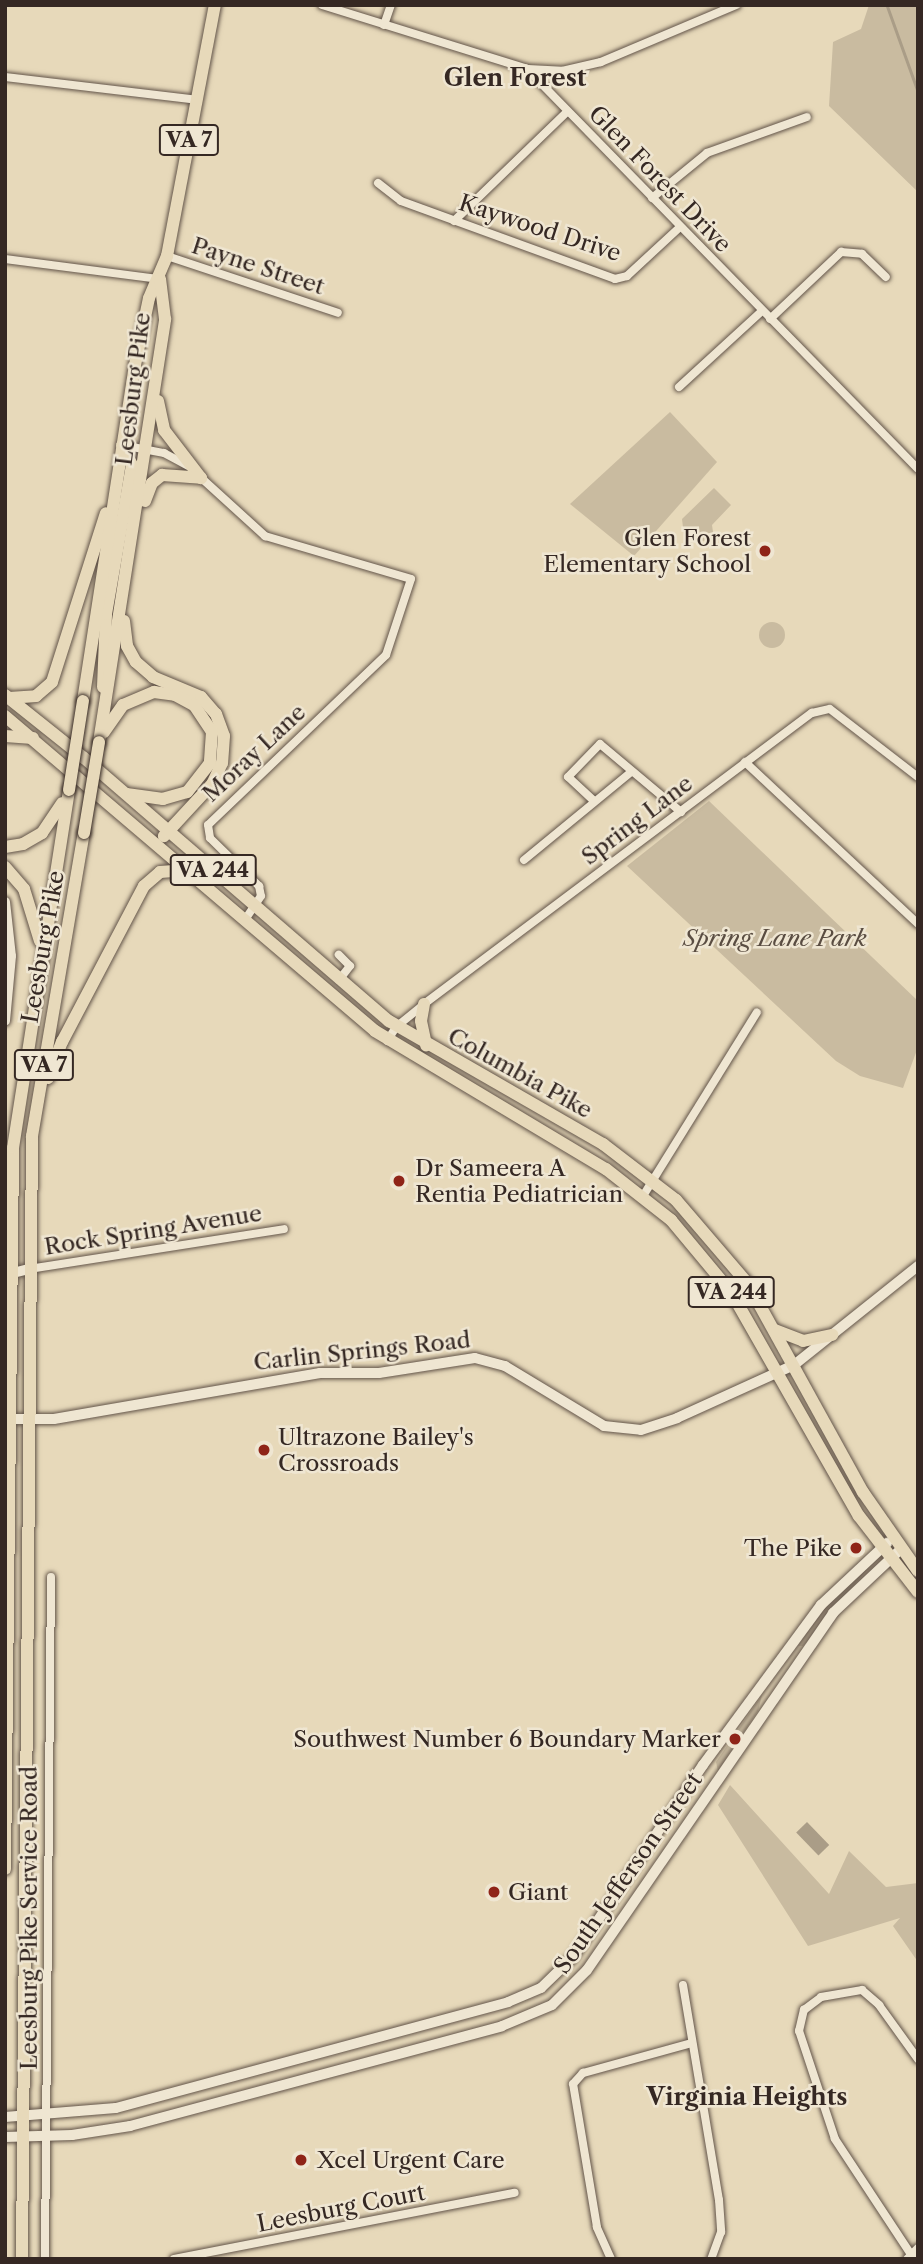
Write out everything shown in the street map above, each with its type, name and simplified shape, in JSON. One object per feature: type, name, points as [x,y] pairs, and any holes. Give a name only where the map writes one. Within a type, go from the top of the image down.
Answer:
[{"type":"main road","name":"Leesburg Pike","points":[[5,1869],[7,1275],[13,1148],[41,947],[69,790],[122,445],[149,298],[160,279],[167,256],[215,5]]},
{"type":"main road","name":"Leesburg Pike","points":[[22,2259],[26,2115],[27,1420],[32,1136],[99,742],[106,720],[147,449],[166,310],[160,279]]},
{"type":"main road","points":[[156,387],[164,430],[201,478]]},
{"type":"main road","points":[[106,720],[106,614],[132,465],[122,445]]},
{"type":"main road","points":[[135,527],[158,477],[172,472],[201,478]]},
{"type":"main road","points":[[7,697],[36,696],[52,682],[94,541],[113,500]]},
{"type":"main road","points":[[122,610],[127,646],[136,662],[153,677],[201,697],[222,730],[224,751],[218,774],[170,833],[151,838]]},
{"type":"main road","points":[[106,720],[136,697],[164,692],[194,705],[212,732],[210,763],[187,793],[163,799],[125,794]]},
{"type":"main road","name":"Columbia Pike","points":[[7,697],[125,794],[396,1027],[594,1139],[653,1180],[726,1255],[775,1329],[843,1455],[892,1537],[918,1571]]},
{"type":"main road","name":"Columbia Pike","points":[[5,716],[387,1041],[582,1154],[643,1196],[680,1230],[716,1272],[778,1372],[835,1477],[885,1554],[918,1592]]},
{"type":"main road","points":[[5,736],[34,738]]},
{"type":"main road","points":[[5,848],[23,844],[43,832],[69,790]]},
{"type":"main road","points":[[5,867],[29,899],[41,947]]},
{"type":"main road","points":[[32,1136],[62,1042],[144,886],[160,872],[188,870]]},
{"type":"main road","points":[[424,1004],[421,1027],[426,1045]]},
{"type":"main road","name":"Carlin Springs Road","points":[[7,1419],[27,1420],[320,1373],[380,1373],[475,1358],[505,1366],[604,1426],[629,1430],[677,1418],[794,1365],[915,1268]]},
{"type":"main road","points":[[775,1329],[803,1341],[832,1335]]},
{"type":"street","name":"Glen Forest Drive","points":[[322,5],[527,69],[918,469]]},
{"type":"street","points":[[384,25],[391,5]]},
{"type":"street","points":[[527,69],[562,71],[601,62],[731,6]]},
{"type":"street","points":[[5,77],[197,100]]},
{"type":"street","points":[[454,221],[567,111]]},
{"type":"street","points":[[652,198],[707,153],[780,122],[807,117]]},
{"type":"street","name":"Kaywood Drive","points":[[379,183],[401,201],[622,282],[680,227]]},
{"type":"street","points":[[770,319],[841,252],[862,254],[886,277]]},
{"type":"street","name":"Payne Street","points":[[167,256],[338,313]]},
{"type":"street","points":[[5,259],[160,279]]},
{"type":"street","points":[[678,387],[762,311]]},
{"type":"street","points":[[122,445],[176,458],[201,478]]},
{"type":"street","name":"Moray Lane","points":[[201,478],[265,536],[411,579],[386,654],[208,825],[210,838],[257,882],[262,894],[256,908]]},
{"type":"street","name":"Spring Lane","points":[[387,1041],[396,1027],[424,1004],[804,718],[830,709],[918,777]]},
{"type":"street","points":[[593,800],[568,777],[600,744],[681,811]]},
{"type":"street","points":[[745,762],[918,924]]},
{"type":"street","points":[[524,860],[593,800],[631,772]]},
{"type":"street","points":[[5,902],[11,945],[5,1021]]},
{"type":"street","points":[[245,920],[256,908]]},
{"type":"street","points":[[339,955],[350,966],[339,980]]},
{"type":"street","points":[[643,1196],[757,1012]]},
{"type":"street","name":"Rock Spring Avenue","points":[[29,1269],[284,1229]]},
{"type":"street","points":[[7,1275],[29,1269]]},
{"type":"street","name":"South Jefferson Street","points":[[5,2137],[97,2133],[175,2115],[502,2026],[552,2005],[587,1970],[826,1622],[885,1554],[892,1537]]},
{"type":"street","name":"South Jefferson Street","points":[[5,2117],[136,2103],[508,2002],[541,1988],[573,1957],[703,1765],[816,1612],[885,1554],[901,1549]]},
{"type":"street","name":"Leesburg Pike Service Road","points":[[45,2259],[51,1577]]},
{"type":"street","points":[[6,1595],[27,1595]]},
{"type":"street","points":[[682,1985],[719,2200],[721,2232],[711,2259]]},
{"type":"street","points":[[913,2255],[835,2138],[814,2087],[799,2031],[804,2010],[821,1997],[841,1990],[870,1994],[918,2059]]},
{"type":"street","points":[[611,2259],[597,2227],[572,2090],[575,2080],[583,2073],[692,2043]]},
{"type":"street","name":"Leesburg Court","points":[[174,2259],[515,2193]]},
{"type":"green space","points":[[869,5],[918,7],[918,192],[829,106],[833,42],[861,29]]},
{"type":"green space","points":[[670,412],[717,462],[634,556],[570,504]]},
{"type":"green space","points":[[714,488],[731,505],[712,525],[714,539],[685,544],[682,519]]},
{"type":"green space","points":[[772,622],[781,626],[785,635],[781,644],[772,648],[763,644],[759,635],[763,626]]},
{"type":"green space","name":"Spring Lane Park","points":[[709,801],[918,1001],[918,1047],[903,1088],[860,1076],[836,1061],[627,866]]},
{"type":"green space","points":[[872,1564],[803,1646],[798,1646],[821,1610]]},
{"type":"green space","points":[[762,1695],[758,1711],[718,1771],[716,1762]]},
{"type":"green space","points":[[730,1785],[829,1894],[849,1851],[886,1887],[918,1883],[918,1962],[893,1926],[900,1918],[808,1946],[718,1805]]},
{"type":"shaded area","points":[[807,1822],[829,1845],[818,1855],[796,1832]]},
{"type":"waterway","points":[[887,5],[918,91]]},
{"type":"place","name":"Glen Forest Elementary School","points":[[765,551]]},
{"type":"place","name":"Dr Sameera A Rentia Pediatrician","points":[[399,1181]]},
{"type":"place","name":"Ultrazone Bailey's Crossroads","points":[[264,1450]]},
{"type":"place","name":"The Pike","points":[[856,1548]]},
{"type":"place","name":"Southwest Number 6 Boundary Marker","points":[[735,1739]]},
{"type":"place","name":"Giant","points":[[494,1892]]},
{"type":"place","name":"Xcel Urgent Care","points":[[301,2160]]},
{"type":"district","name":"Glen Forest","points":[[515,78]]},
{"type":"district","name":"Virginia Heights","points":[[747,2097]]}]
